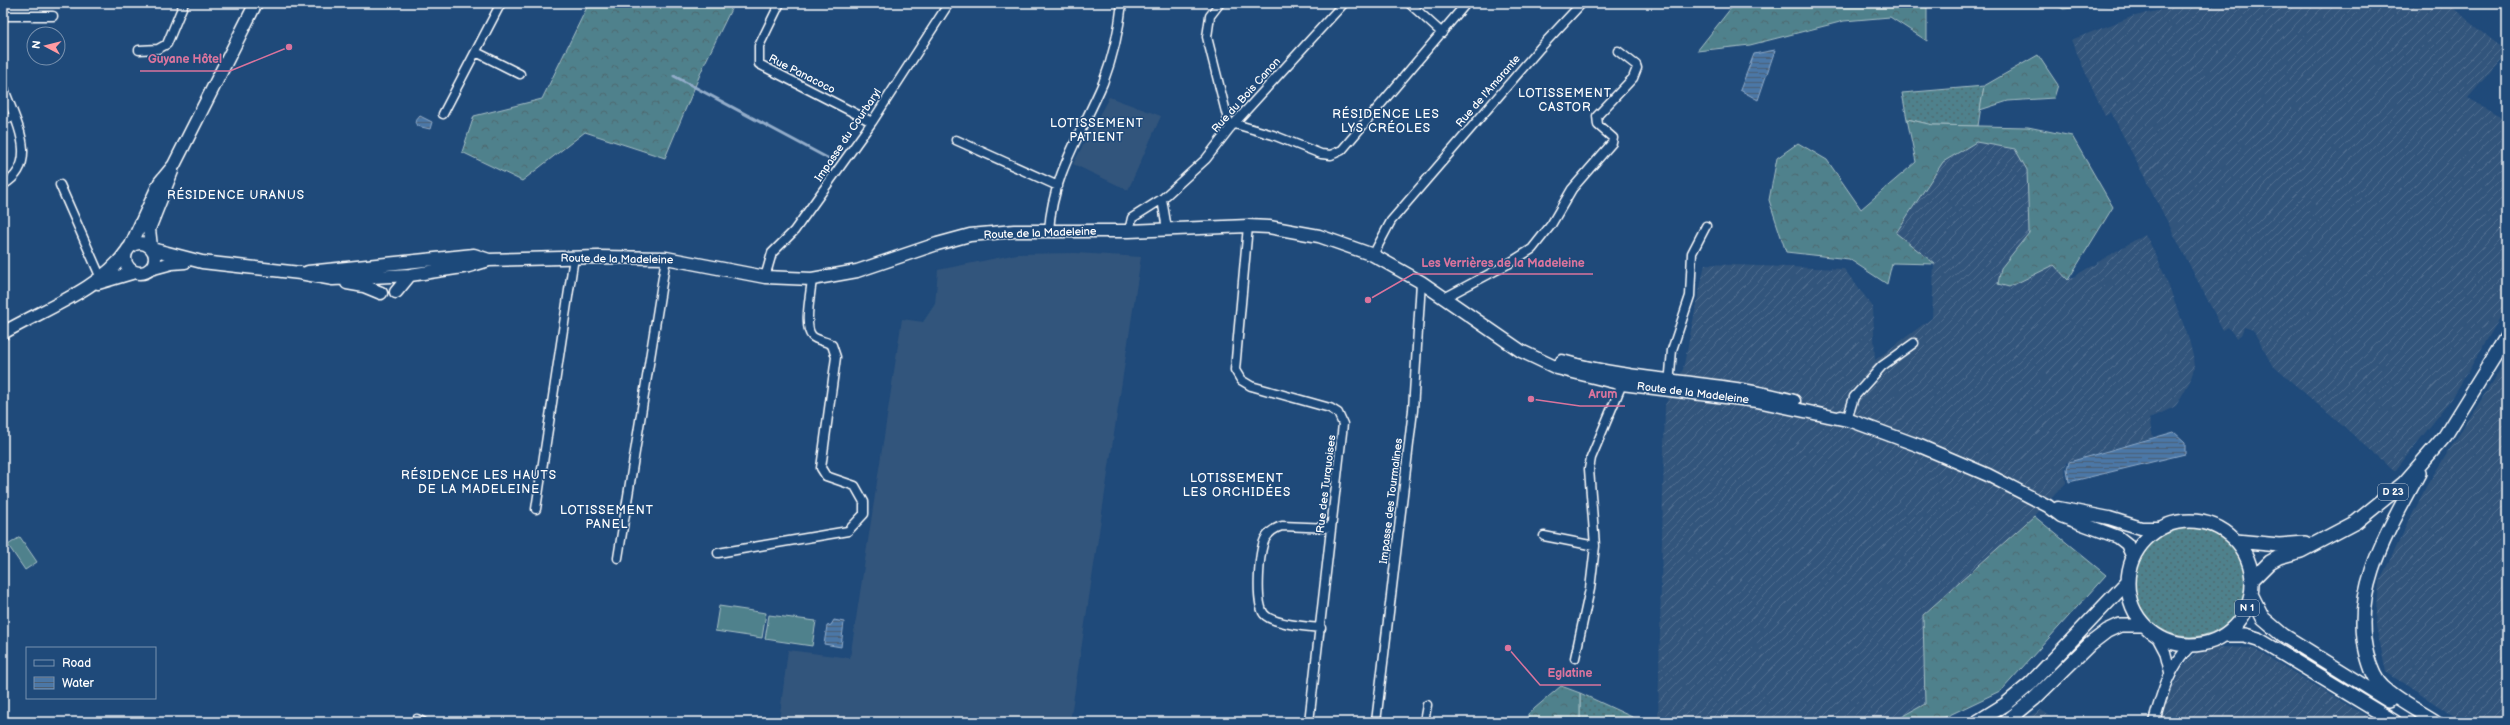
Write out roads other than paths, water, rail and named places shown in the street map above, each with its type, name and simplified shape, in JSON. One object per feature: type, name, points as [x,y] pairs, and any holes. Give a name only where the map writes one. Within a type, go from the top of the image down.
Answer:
[{"type":"main road","points":[[82,288],[150,269],[155,257],[149,230],[168,186],[174,165],[256,3]]},
{"type":"main road","points":[[135,272],[125,262],[129,248],[160,182],[174,165]]},
{"type":"main road","name":"Route de la Madeleine","points":[[150,269],[172,263],[202,262],[300,273],[332,279],[410,275],[469,266],[490,260],[574,257],[666,258],[765,277],[812,279],[857,272],[937,244],[970,236],[1049,231],[1129,231],[1248,226],[1319,236],[1373,255],[1421,282],[1522,352],[1557,368],[1622,384],[1669,385]]},
{"type":"main road","points":[[3,333],[82,288],[111,269],[129,248],[140,242],[152,248]]},
{"type":"main road","name":"Route de la Madeleine","points":[[152,248],[202,262]]},
{"type":"main road","name":"Route de la Madeleine","points":[[300,273],[474,256],[490,260]]},
{"type":"main road","points":[[396,292],[410,275]]},
{"type":"main road","points":[[332,279],[364,286],[381,293]]},
{"type":"main road","name":"Route de la Madeleine","points":[[1499,336],[1554,359],[1577,365],[1669,385],[1757,401],[1847,420],[1920,446],[1975,469],[2048,506],[2061,516],[2118,537],[2127,544],[2133,558]]},
{"type":"main road","name":"D 23","points":[[2252,580],[2270,562],[2279,556],[2301,550],[2320,542],[2356,522],[2377,506],[2426,460],[2462,410],[2507,336]]},
{"type":"main road","points":[[2426,460],[2385,539],[2374,564],[2367,587],[2362,624],[2368,658],[2374,674],[2382,687],[2436,722]]},
{"type":"main road","name":"Route de la Madeleine","points":[[2048,506],[2109,518],[2141,528],[2160,528]]},
{"type":"main road","name":"N 1","points":[[2178,521],[2199,521],[2213,525],[2236,541],[2248,559],[2252,580],[2251,594],[2246,610],[2236,624],[2224,635],[2208,642],[2191,646],[2173,643],[2156,635],[2144,625],[2135,612],[2129,597],[2128,581],[2133,558],[2144,540],[2160,528],[2178,521]]},
{"type":"main road","name":"D 23","points":[[2236,541],[2279,545],[2320,542]]},
{"type":"main road","points":[[1977,722],[2006,704],[2030,684],[2128,581]]},
{"type":"main road","name":"N 1","points":[[2251,594],[2263,618],[2283,635],[2423,722]]},
{"type":"main road","points":[[2006,722],[2034,699],[2090,644],[2107,631],[2120,625],[2144,625]]},
{"type":"main road","name":"N 1","points":[[2224,635],[2245,634],[2258,639],[2395,722]]},
{"type":"street","points":[[139,50],[158,49],[167,44],[184,3]]},
{"type":"street","points":[[443,114],[501,3]]},
{"type":"street","name":"Rue Panacoco","points":[[780,3],[759,46],[759,64],[872,122]]},
{"type":"street","name":"Impasse du Courbaryl","points":[[765,277],[772,253],[794,231],[872,122],[949,3]]},
{"type":"street","points":[[1049,231],[1050,218],[1068,154],[1102,83],[1113,54],[1119,30],[1122,3]]},
{"type":"street","points":[[1220,3],[1210,16],[1207,37],[1233,126],[1273,135],[1321,154],[1336,154],[1342,150],[1464,6]]},
{"type":"street","name":"Rue du Bois Canon","points":[[1129,231],[1132,218],[1162,199],[1206,159],[1233,126],[1344,3]]},
{"type":"street","points":[[1409,3],[1442,33]]},
{"type":"street","name":"Rue de l'Amarante","points":[[1373,255],[1390,221],[1540,48],[1582,3]]},
{"type":"street","points":[[3,16],[53,16]]},
{"type":"street","points":[[1444,298],[1508,264],[1532,249],[1551,225],[1572,189],[1612,143],[1612,138],[1596,121],[1597,116],[1633,78],[1638,68],[1618,51]]},
{"type":"street","points":[[476,52],[520,74]]},
{"type":"street","points":[[3,86],[23,145],[24,158],[22,169],[13,180],[3,185]]},
{"type":"street","points":[[3,121],[13,116]]},
{"type":"street","points":[[956,140],[1058,186]]},
{"type":"street","points":[[60,185],[100,276]]},
{"type":"street","points":[[1162,199],[1167,229]]},
{"type":"street","name":"Rue des Turquoises","points":[[1248,226],[1235,370],[1241,380],[1251,386],[1330,408],[1338,413],[1343,424],[1344,434],[1331,528],[1310,722]]},
{"type":"street","points":[[1669,385],[1672,350],[1690,296],[1692,253],[1706,226]]},
{"type":"street","points":[[536,509],[574,257]]},
{"type":"street","points":[[618,558],[666,258]]},
{"type":"street","points":[[718,553],[848,531],[864,514],[864,502],[855,486],[826,476],[821,468],[836,357],[834,348],[831,344],[813,337],[809,330],[807,321],[812,279]]},
{"type":"street","name":"Impasse des Tourmalines","points":[[1376,722],[1413,410],[1421,282]]},
{"type":"street","points":[[1847,420],[1854,397],[1882,366],[1914,344]]},
{"type":"street","points":[[1575,658],[1590,590],[1595,546],[1589,469],[1591,458],[1622,384]]},
{"type":"street","points":[[1321,628],[1271,619],[1264,614],[1259,600],[1258,588],[1263,547],[1267,536],[1282,526],[1331,528]]},
{"type":"street","points":[[1544,536],[1595,546]]},
{"type":"street","points":[[2156,635],[2165,652],[2170,672]]},
{"type":"street","points":[[2154,722],[2170,672],[2178,658],[2191,646]]},
{"type":"street","points":[[1424,722],[1427,705]]},
{"type":"water","points":[[1775,50],[1758,100],[1740,90],[1754,54]]},
{"type":"water","points":[[420,116],[432,122],[430,129],[417,126],[415,122]]},
{"type":"water","points":[[2174,432],[2185,442],[2185,454],[2069,482],[2067,469],[2069,462]]},
{"type":"water","points":[[834,620],[844,622],[841,647],[824,644],[827,626],[831,625]]},
{"type":"waterway","points":[[674,76],[833,161]]},
{"type":"place","name":"Guyane Hôtel","points":[[289,47]]},
{"type":"place","name":"Les Verrières de la Madeleine","points":[[1368,300]]},
{"type":"place","name":"Arum","points":[[1531,399]]},
{"type":"place","name":"Eglatine","points":[[1508,648]]},
{"type":"district","name":"LOTISSEMENT CASTOR","points":[[1565,100]]},
{"type":"district","name":"RÉSIDENCE LES LYS CRÉOLES","points":[[1386,121]]},
{"type":"district","name":"LOTISSEMENT PATIENT","points":[[1097,130]]},
{"type":"district","name":"RÉSIDENCE URANUS","points":[[236,195]]},
{"type":"district","name":"RÉSIDENCE LES HAUTS DE LA MADELEINE","points":[[479,482]]},
{"type":"district","name":"LOTISSEMENT LES ORCHIDÉES","points":[[1237,485]]},
{"type":"district","name":"LOTISSEMENT PANEL","points":[[607,517]]}]
